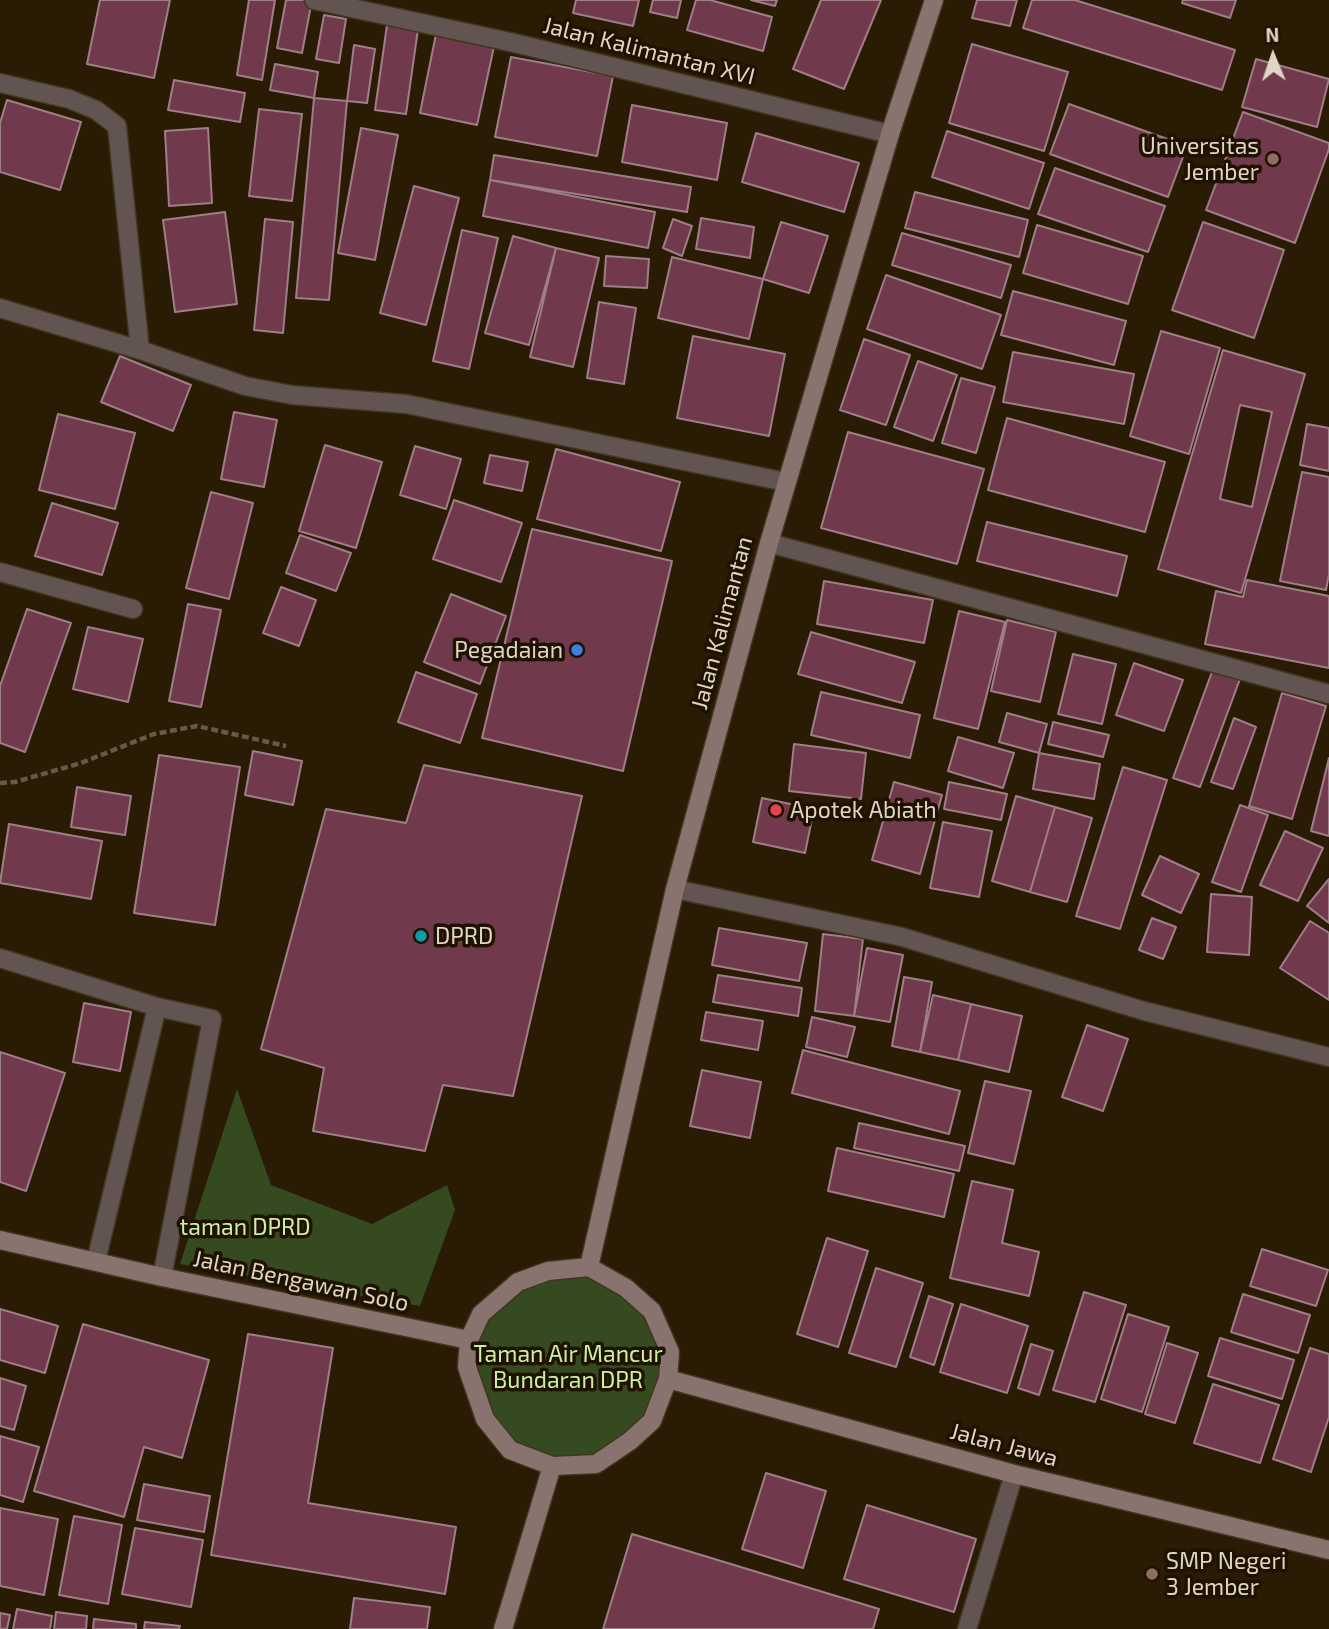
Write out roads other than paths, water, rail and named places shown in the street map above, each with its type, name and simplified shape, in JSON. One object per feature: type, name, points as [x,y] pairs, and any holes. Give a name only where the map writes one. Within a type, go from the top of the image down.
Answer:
[{"type":"main road","name":"Jalan Kalimantan","points":[[589,1267],[675,889],[769,543],[890,135],[934,0]]},
{"type":"main road","name":"Jalan Bengawan Solo","points":[[0,1240],[162,1277],[469,1340]]},
{"type":"main road","points":[[589,1267],[626,1288],[652,1311],[670,1352],[668,1379],[652,1421],[630,1441],[596,1464],[552,1466],[510,1450],[485,1419],[467,1367],[469,1340],[481,1314],[518,1282],[548,1271],[589,1267]]},
{"type":"main road","name":"Jalan Jawa","points":[[668,1379],[1014,1474],[1329,1550]]},
{"type":"main road","points":[[503,1629],[552,1466]]},
{"type":"street","name":"Jalan Kalimantan XVI","points":[[314,0],[510,42],[890,135]]},
{"type":"street","points":[[0,83],[69,99],[96,110],[117,126],[140,350]]},
{"type":"street","points":[[0,308],[140,350],[245,386],[292,395],[406,404],[786,482]]},
{"type":"street","points":[[769,543],[1329,694]]},
{"type":"street","points":[[0,572],[133,609]]},
{"type":"street","points":[[675,889],[791,911],[902,937],[1144,1012],[1329,1057]]},
{"type":"street","points":[[0,958],[157,1007],[212,1019],[162,1277]]},
{"type":"street","points":[[96,1261],[157,1007]]},
{"type":"street","points":[[967,1629],[1014,1474]]},
{"type":"place","name":"Universitas Jember","points":[[1273,159]]},
{"type":"place","name":"Pegadaian","points":[[577,650]]},
{"type":"place","name":"Apotek Abiath","points":[[776,810]]},
{"type":"place","name":"DPRD","points":[[421,936]]},
{"type":"place","name":"SMP Negeri 3 Jember","points":[[1152,1574]]},
{"type":"park label","name":"taman DPRD","points":[[245,1227]]},
{"type":"park label","name":"Taman Air Mancur Bundaran DPR","points":[[568,1367]]}]
